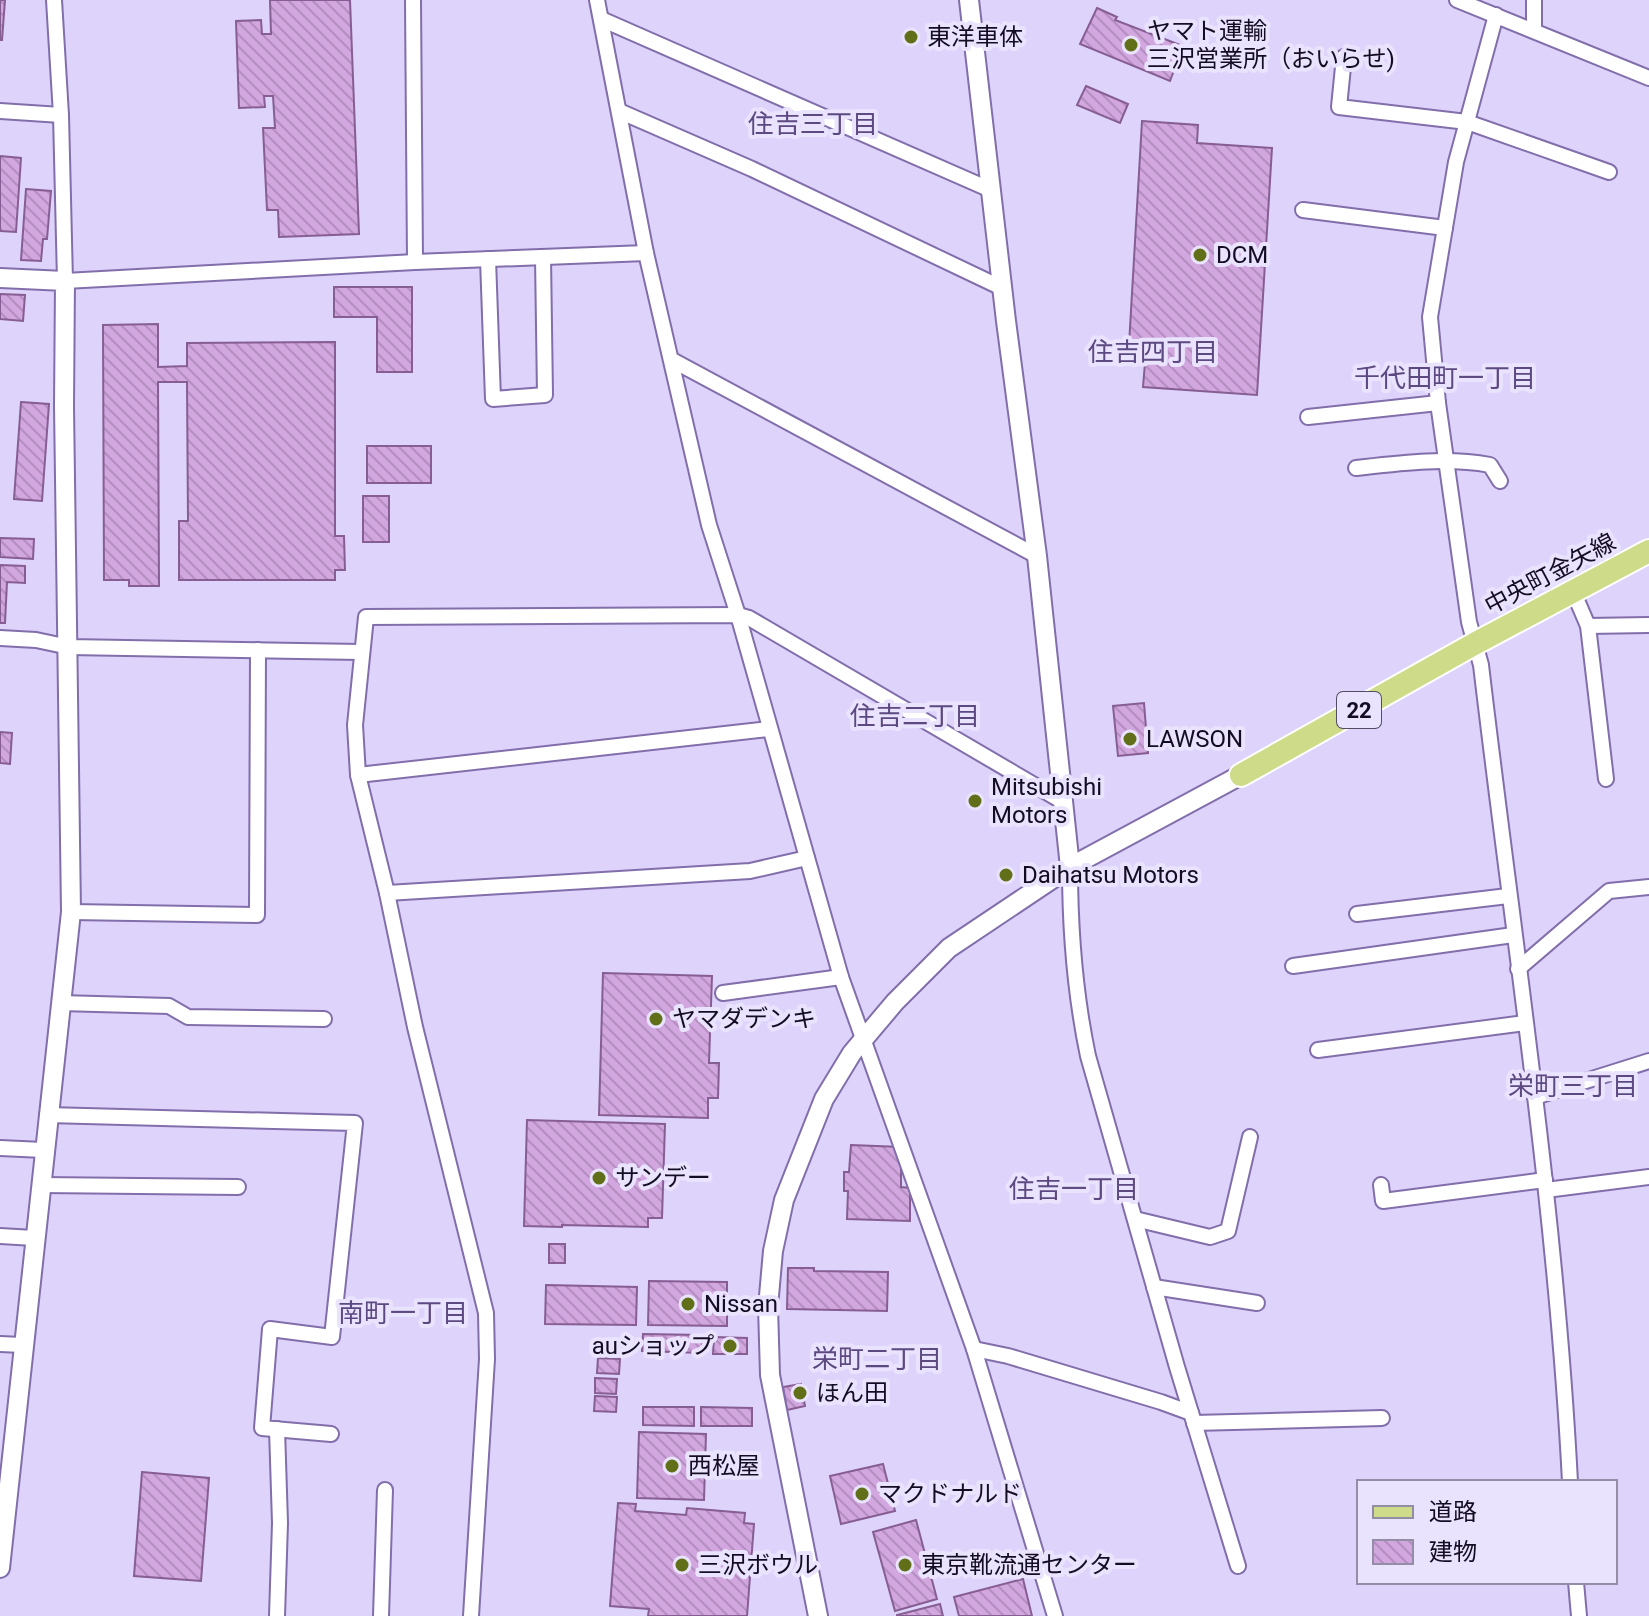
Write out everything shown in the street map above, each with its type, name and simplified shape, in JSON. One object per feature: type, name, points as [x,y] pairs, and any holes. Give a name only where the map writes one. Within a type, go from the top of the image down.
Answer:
[{"type":"main road","name":"中央町金矢線","points":[[1476,643],[1649,551]]},
{"type":"main road","name":"22","points":[[1241,775],[1476,643]]},
{"type":"street","points":[[0,1568],[71,912],[65,281],[61,115],[54,0]]},
{"type":"street","points":[[413,0],[415,262]]},
{"type":"street","points":[[597,0],[646,253],[709,525],[738,615],[841,977],[974,1349],[1055,1616]]},
{"type":"street","points":[[969,0],[1065,803],[1070,925],[1080,1017],[1088,1056],[1154,1287],[1238,1566]]},
{"type":"street","points":[[1457,0],[1649,78]]},
{"type":"street","points":[[1534,0],[1534,30]]},
{"type":"street","points":[[1496,15],[1456,162],[1430,317],[1438,403],[1469,622],[1476,643],[1535,1097],[1566,1404],[1570,1480]]},
{"type":"street","points":[[601,19],[991,190]]},
{"type":"street","points":[[1344,57],[1339,107],[1467,122],[1609,172]]},
{"type":"street","points":[[0,111],[61,115]]},
{"type":"street","points":[[619,111],[752,169],[1002,288]]},
{"type":"street","points":[[1303,210],[1445,228]]},
{"type":"street","points":[[0,278],[65,281],[646,253]]},
{"type":"street","points":[[488,259],[493,399],[545,395],[543,257]]},
{"type":"street","points":[[672,360],[1037,556]]},
{"type":"street","points":[[1308,417],[1438,403]]},
{"type":"street","points":[[1356,468],[1425,461],[1490,465],[1500,481]]},
{"type":"street","points":[[1573,591],[1588,626],[1606,779]]},
{"type":"street","points":[[471,1616],[487,1359],[486,1313],[415,1027],[358,775],[355,725],[366,617],[738,615],[749,618],[1065,803]]},
{"type":"street","points":[[1588,626],[1649,625]]},
{"type":"street","points":[[0,638],[36,640],[69,647],[361,652]]},
{"type":"street","points":[[71,912],[257,915],[258,650]]},
{"type":"street","points":[[358,775],[769,729]]},
{"type":"street","points":[[818,1616],[770,1375],[768,1307],[773,1251],[784,1200],[824,1099],[852,1053],[917,977],[949,948],[1070,867],[1241,775]]},
{"type":"street","points":[[387,893],[750,871],[807,858]]},
{"type":"street","points":[[1518,969],[1609,891],[1649,887]]},
{"type":"street","points":[[1357,914],[1508,896]]},
{"type":"street","points":[[1293,966],[1513,935]]},
{"type":"street","points":[[723,993],[841,977]]},
{"type":"street","points":[[60,1003],[169,1006],[188,1017],[324,1019]]},
{"type":"street","points":[[1318,1050],[1525,1023]]},
{"type":"street","points":[[1535,1097],[1649,1061]]},
{"type":"street","points":[[47,1115],[355,1123],[332,1337],[270,1329],[262,1428],[331,1434]]},
{"type":"street","points":[[1135,1219],[1210,1237],[1228,1231],[1250,1137]]},
{"type":"street","points":[[0,1148],[43,1150]]},
{"type":"street","points":[[1381,1185],[1383,1201],[1649,1177]]},
{"type":"street","points":[[40,1185],[238,1187]]},
{"type":"street","points":[[0,1236],[34,1238]]},
{"type":"street","points":[[1154,1287],[1257,1303]]},
{"type":"street","points":[[0,1344],[22,1345]]},
{"type":"street","points":[[974,1349],[1008,1356],[1161,1402],[1192,1418],[1382,1418]]},
{"type":"street","points":[[277,1429],[280,1523],[277,1616]]},
{"type":"street","points":[[381,1616],[385,1490]]},
{"type":"street","points":[[1576,1584],[1579,1616]]},
{"type":"building","points":[[0,0],[5,0],[2,40],[0,40]]},
{"type":"building","points":[[270,0],[350,0],[359,234],[279,237],[278,210],[267,210],[263,128],[275,128],[273,96],[264,96],[265,107],[239,108],[236,21],[261,20],[262,34],[271,34]]},
{"type":"building","name":"ヤマト運輸 三沢営業所（おいらせ)","points":[[1097,8],[1117,17],[1115,20],[1183,46],[1170,81],[1080,44]]},
{"type":"building","points":[[1086,86],[1128,104],[1120,123],[1077,105]]},
{"type":"building","name":"DCM","points":[[1142,121],[1198,125],[1197,143],[1272,148],[1257,395],[1143,387],[1145,363],[1128,362]]},
{"type":"building","points":[[0,156],[21,158],[16,232],[0,231]]},
{"type":"building","points":[[26,189],[51,191],[47,239],[43,239],[41,261],[21,260]]},
{"type":"building","points":[[334,287],[412,287],[412,372],[377,372],[377,317],[334,317]]},
{"type":"building","points":[[0,294],[25,295],[23,321],[0,319]]},
{"type":"building","points":[[158,324],[158,367],[187,366],[187,343],[335,342],[335,536],[344,536],[345,570],[335,570],[335,580],[179,580],[179,521],[188,521],[187,382],[158,382],[159,586],[129,586],[129,580],[104,580],[103,325]]},
{"type":"building","points":[[21,402],[49,404],[42,501],[14,499]]},
{"type":"building","points":[[367,446],[431,446],[431,483],[367,483]]},
{"type":"building","points":[[363,496],[389,496],[389,542],[363,542]]},
{"type":"building","points":[[0,538],[34,539],[33,559],[0,557]]},
{"type":"building","points":[[0,565],[25,566],[25,583],[7,582],[5,623],[0,623]]},
{"type":"building","points":[[1144,703],[1148,753],[1118,756],[1113,706]]},
{"type":"building","points":[[0,732],[12,733],[10,764],[0,763]]},
{"type":"building","name":"ヤマダデンキ","points":[[603,973],[712,976],[709,1063],[719,1063],[718,1098],[708,1098],[708,1118],[599,1115]]},
{"type":"building","points":[[527,1120],[665,1124],[662,1218],[648,1218],[648,1227],[524,1226]]},
{"type":"building","points":[[851,1145],[901,1147],[901,1187],[910,1188],[910,1221],[847,1219],[848,1191],[844,1191],[844,1172],[849,1172]]},
{"type":"building","points":[[549,1244],[565,1244],[565,1263],[549,1263]]},
{"type":"building","points":[[788,1268],[888,1272],[887,1311],[787,1309]]},
{"type":"building","name":"Nissan","points":[[649,1281],[727,1282],[727,1326],[648,1325]]},
{"type":"building","points":[[546,1285],[637,1287],[636,1325],[545,1324]]},
{"type":"building","points":[[643,1334],[702,1335],[702,1353],[642,1351]]},
{"type":"building","name":"auショップ","points":[[714,1337],[747,1338],[747,1354],[713,1354]]},
{"type":"building","points":[[598,1358],[620,1359],[619,1374],[597,1373]]},
{"type":"building","points":[[595,1378],[617,1379],[616,1394],[595,1393]]},
{"type":"building","points":[[801,1384],[805,1406],[787,1410],[783,1387]]},
{"type":"building","points":[[595,1396],[617,1397],[616,1412],[594,1411]]},
{"type":"building","points":[[643,1407],[694,1407],[694,1426],[643,1425]]},
{"type":"building","points":[[701,1407],[752,1408],[752,1426],[701,1426]]},
{"type":"building","name":"西松屋","points":[[639,1432],[706,1434],[704,1500],[637,1498]]},
{"type":"building","name":"マクドナルド","points":[[883,1464],[895,1511],[841,1524],[830,1476]]},
{"type":"building","points":[[142,1472],[209,1478],[201,1581],[134,1576]]},
{"type":"building","name":"三沢ボウル","points":[[618,1503],[636,1504],[635,1511],[686,1515],[687,1508],[745,1513],[744,1523],[754,1524],[747,1616],[648,1616],[649,1609],[610,1606]]},
{"type":"building","name":"東京靴流通センター","points":[[916,1520],[937,1599],[895,1611],[873,1532]]},
{"type":"building","points":[[1023,1579],[1032,1616],[959,1616],[954,1597]]},
{"type":"building","points":[[940,1604],[943,1616],[897,1616],[897,1615]]},
{"type":"place","name":"東洋車体","points":[[911,37]]},
{"type":"place","name":"ヤマト運輸 三沢営業所（おいらせ)","points":[[1131,45]]},
{"type":"place","name":"DCM","points":[[1200,255]]},
{"type":"place","name":"LAWSON","points":[[1130,739]]},
{"type":"place","name":"Mitsubishi Motors","points":[[975,801]]},
{"type":"place","name":"Daihatsu Motors","points":[[1006,875]]},
{"type":"place","name":"ヤマダデンキ","points":[[656,1019]]},
{"type":"place","name":"サンデー","points":[[599,1178]]},
{"type":"place","name":"Nissan","points":[[688,1304]]},
{"type":"place","name":"auショップ","points":[[730,1346]]},
{"type":"place","name":"ほん田","points":[[800,1393]]},
{"type":"place","name":"西松屋","points":[[672,1466]]},
{"type":"place","name":"マクドナルド","points":[[862,1494]]},
{"type":"place","name":"三沢ボウル","points":[[682,1565]]},
{"type":"place","name":"東京靴流通センター","points":[[905,1565]]},
{"type":"district","name":"住吉三丁目","points":[[813,124]]},
{"type":"district","name":"住吉四丁目","points":[[1153,352]]},
{"type":"district","name":"千代田町一丁目","points":[[1445,378]]},
{"type":"district","name":"住吉二丁目","points":[[915,716]]},
{"type":"district","name":"栄町三丁目","points":[[1573,1086]]},
{"type":"district","name":"住吉一丁目","points":[[1074,1189]]},
{"type":"district","name":"南町一丁目","points":[[403,1313]]},
{"type":"district","name":"栄町二丁目","points":[[877,1359]]}]
